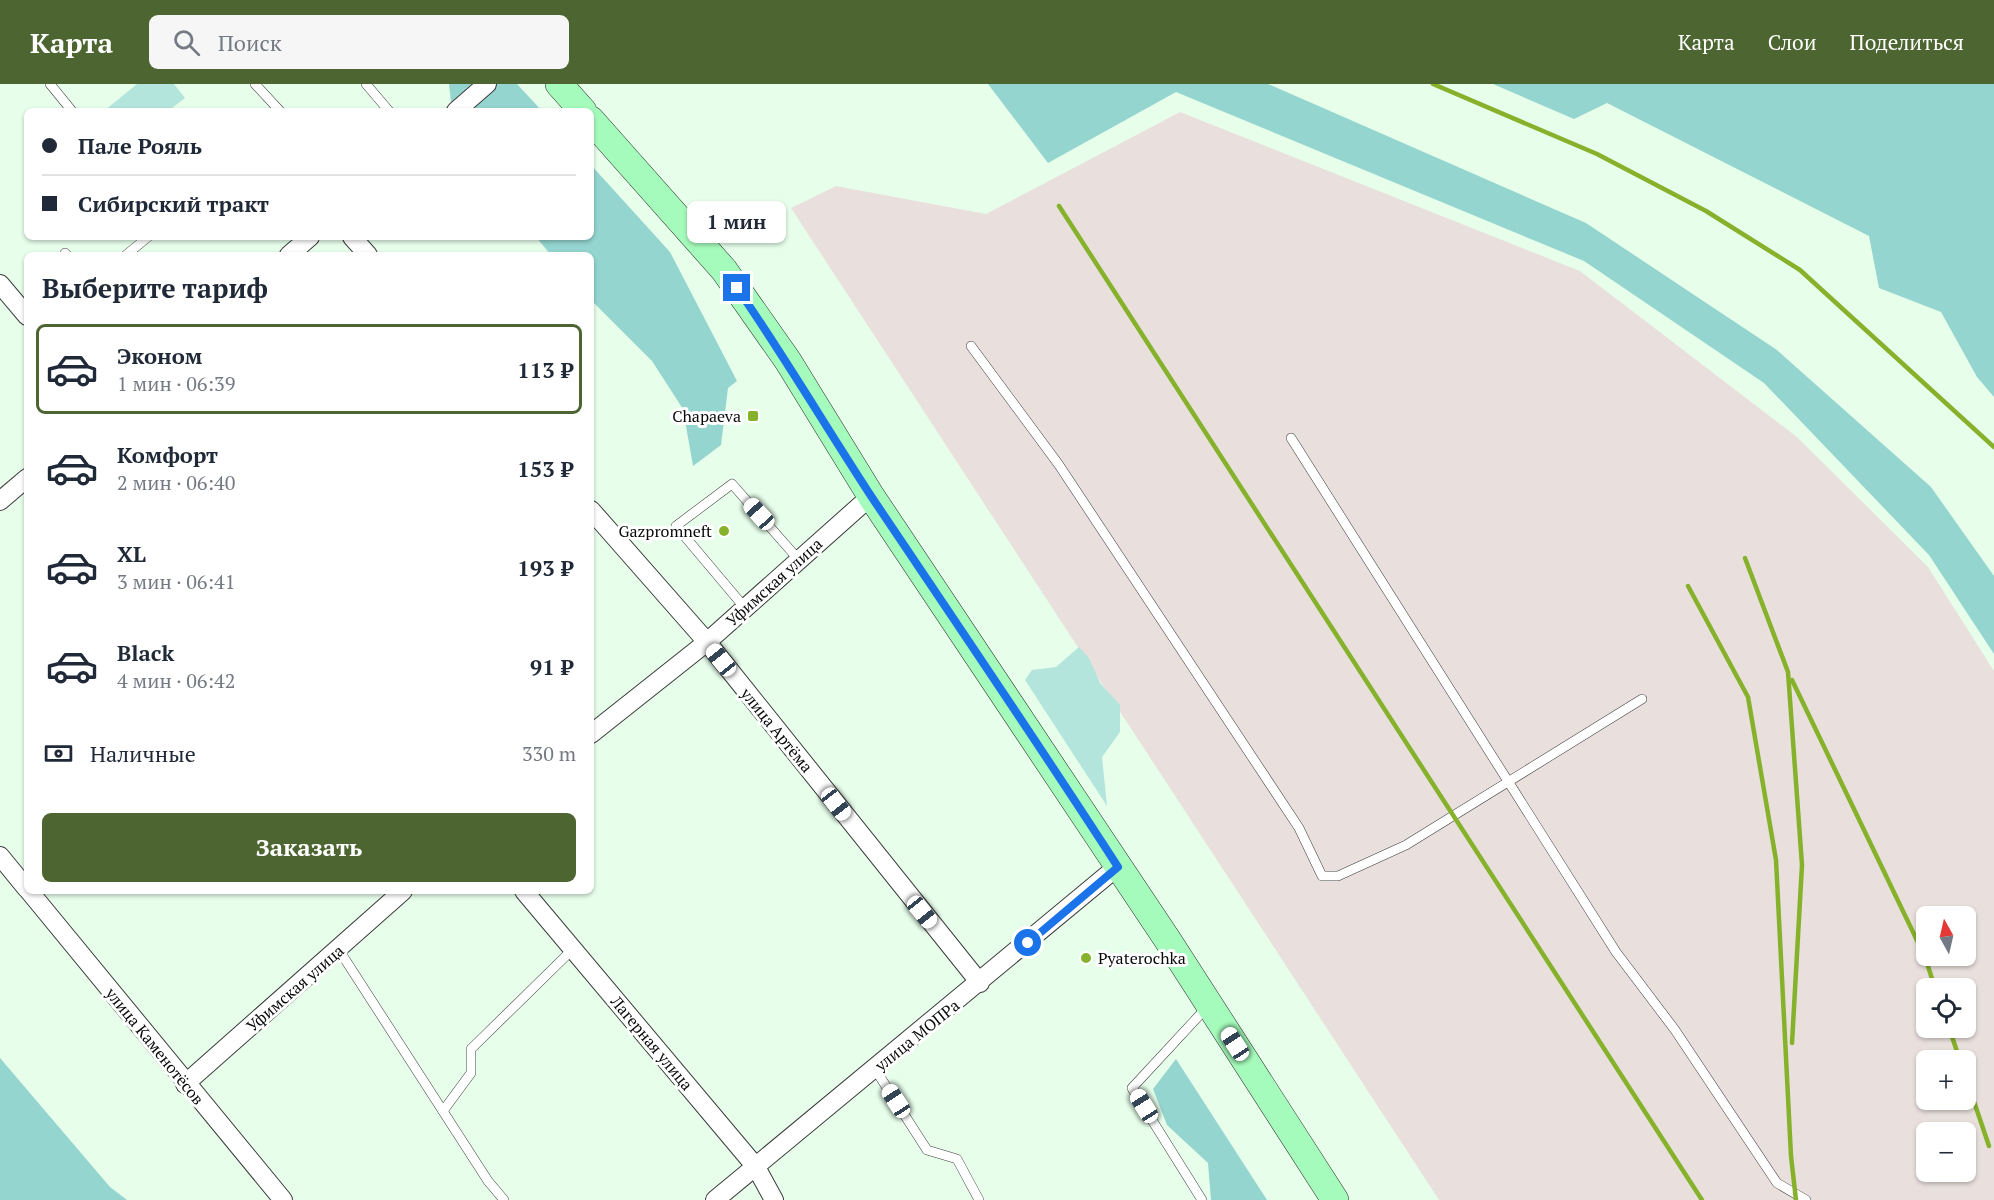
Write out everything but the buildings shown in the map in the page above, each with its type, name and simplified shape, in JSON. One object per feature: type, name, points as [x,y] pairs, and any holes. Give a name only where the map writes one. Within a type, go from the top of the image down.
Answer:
[{"type":"main road","points":[[559,84],[580,108]]},
{"type":"main road","points":[[594,123],[724,270],[788,361],[803,390],[872,496],[1209,1005],[1335,1200]]},
{"type":"street","points":[[459,108],[487,84]]},
{"type":"street","points":[[292,252],[306,240]]},
{"type":"street","points":[[355,240],[365,252]]},
{"type":"street","points":[[0,284],[24,312]]},
{"type":"street","points":[[0,501],[24,481]]},
{"type":"street","name":"Уфимская улица","points":[[594,732],[707,642],[872,496]]},
{"type":"street","name":"улица Артёма","points":[[594,513],[707,642],[980,983]]},
{"type":"street","name":"улица Каменотёсов","points":[[0,856],[24,885]]},
{"type":"street","name":"улица МОПРа","points":[[715,1200],[1118,867]]},
{"type":"street","name":"улица Каменотёсов","points":[[31,894],[185,1084],[283,1200]]},
{"type":"street","name":"Уфимская улица","points":[[185,1084],[400,894]]},
{"type":"street","name":"Лагерная улица","points":[[527,894],[756,1167],[774,1200]]},
{"type":"lane","points":[[50,84],[70,108]]},
{"type":"lane","points":[[255,84],[277,108]]},
{"type":"lane","points":[[366,84],[386,108]]},
{"type":"lane","points":[[130,252],[144,240]]},
{"type":"lane","points":[[971,346],[1079,495],[1299,828],[1322,876],[1338,876],[1406,845],[1642,699]]},
{"type":"lane","points":[[1291,438],[1616,952],[1675,1030],[1777,1182],[1806,1200]]},
{"type":"lane","points":[[745,608],[676,526],[732,484],[800,560]]},
{"type":"lane","points":[[442,1111],[471,1073],[471,1049],[573,949]]},
{"type":"lane","points":[[339,950],[488,1181],[504,1200]]},
{"type":"lane","points":[[1202,1200],[1132,1088],[1209,1005]]},
{"type":"lane","points":[[875,1069],[927,1150],[957,1159],[979,1200]]},
{"type":"shaded area","points":[[137,84],[174,84],[185,98],[172,108],[108,108]]},
{"type":"shaded area","points":[[449,84],[517,84],[539,108],[452,108]]},
{"type":"shaded area","points":[[988,84],[1268,84],[1586,223],[1777,350],[1931,487],[1994,576],[1994,654],[1929,555],[1764,383],[1584,261],[1176,92],[1048,163]]},
{"type":"shaded area","points":[[1493,84],[1994,84],[1994,397],[1977,377],[1941,312],[1879,288],[1869,236],[1607,103],[1574,119]]},
{"type":"shaded area","points":[[1180,112],[1580,271],[1797,437],[1928,567],[1994,671],[1994,1200],[1439,1200],[791,208],[836,186],[986,214]]},
{"type":"shaded area","points":[[594,168],[670,252],[737,381],[728,388],[721,445],[693,466],[683,409],[652,361],[594,303],[594,252],[548,252],[538,240],[594,240]]},
{"type":"shaded area","points":[[1079,647],[1089,658],[1100,683],[1120,705],[1120,732],[1102,757],[1107,806],[1025,680],[1032,670],[1056,667]]},
{"type":"shaded area","points":[[0,1058],[110,1187],[127,1200],[0,1200]]},
{"type":"shaded area","points":[[1176,1059],[1267,1200],[1211,1200],[1208,1163],[1167,1125],[1153,1089]]},
{"type":"railway","points":[[1433,84],[1597,154],[1706,211],[1800,270],[1994,447]]},
{"type":"railway","points":[[1059,206],[1702,1200]]},
{"type":"railway","points":[[1745,558],[1788,672],[1802,865],[1792,1043]]},
{"type":"railway","points":[[1688,586],[1748,697],[1776,860],[1791,1156],[1796,1200]]},
{"type":"railway","points":[[1792,680],[1925,957],[1932,978]]},
{"type":"railway","points":[[1952,1038],[1957,1050]]},
{"type":"railway","points":[[1976,1108],[1989,1146]]},
{"type":"place","name":"Chapaeva","points":[[753,416]]},
{"type":"place","name":"Gazpromneft","points":[[724,531]]},
{"type":"place","name":"Pyaterochka","points":[[1086,958]]},
{"type":"route","points":[[737,288],[788,361],[803,390],[872,496],[1118,867],[1028,943]]}]
